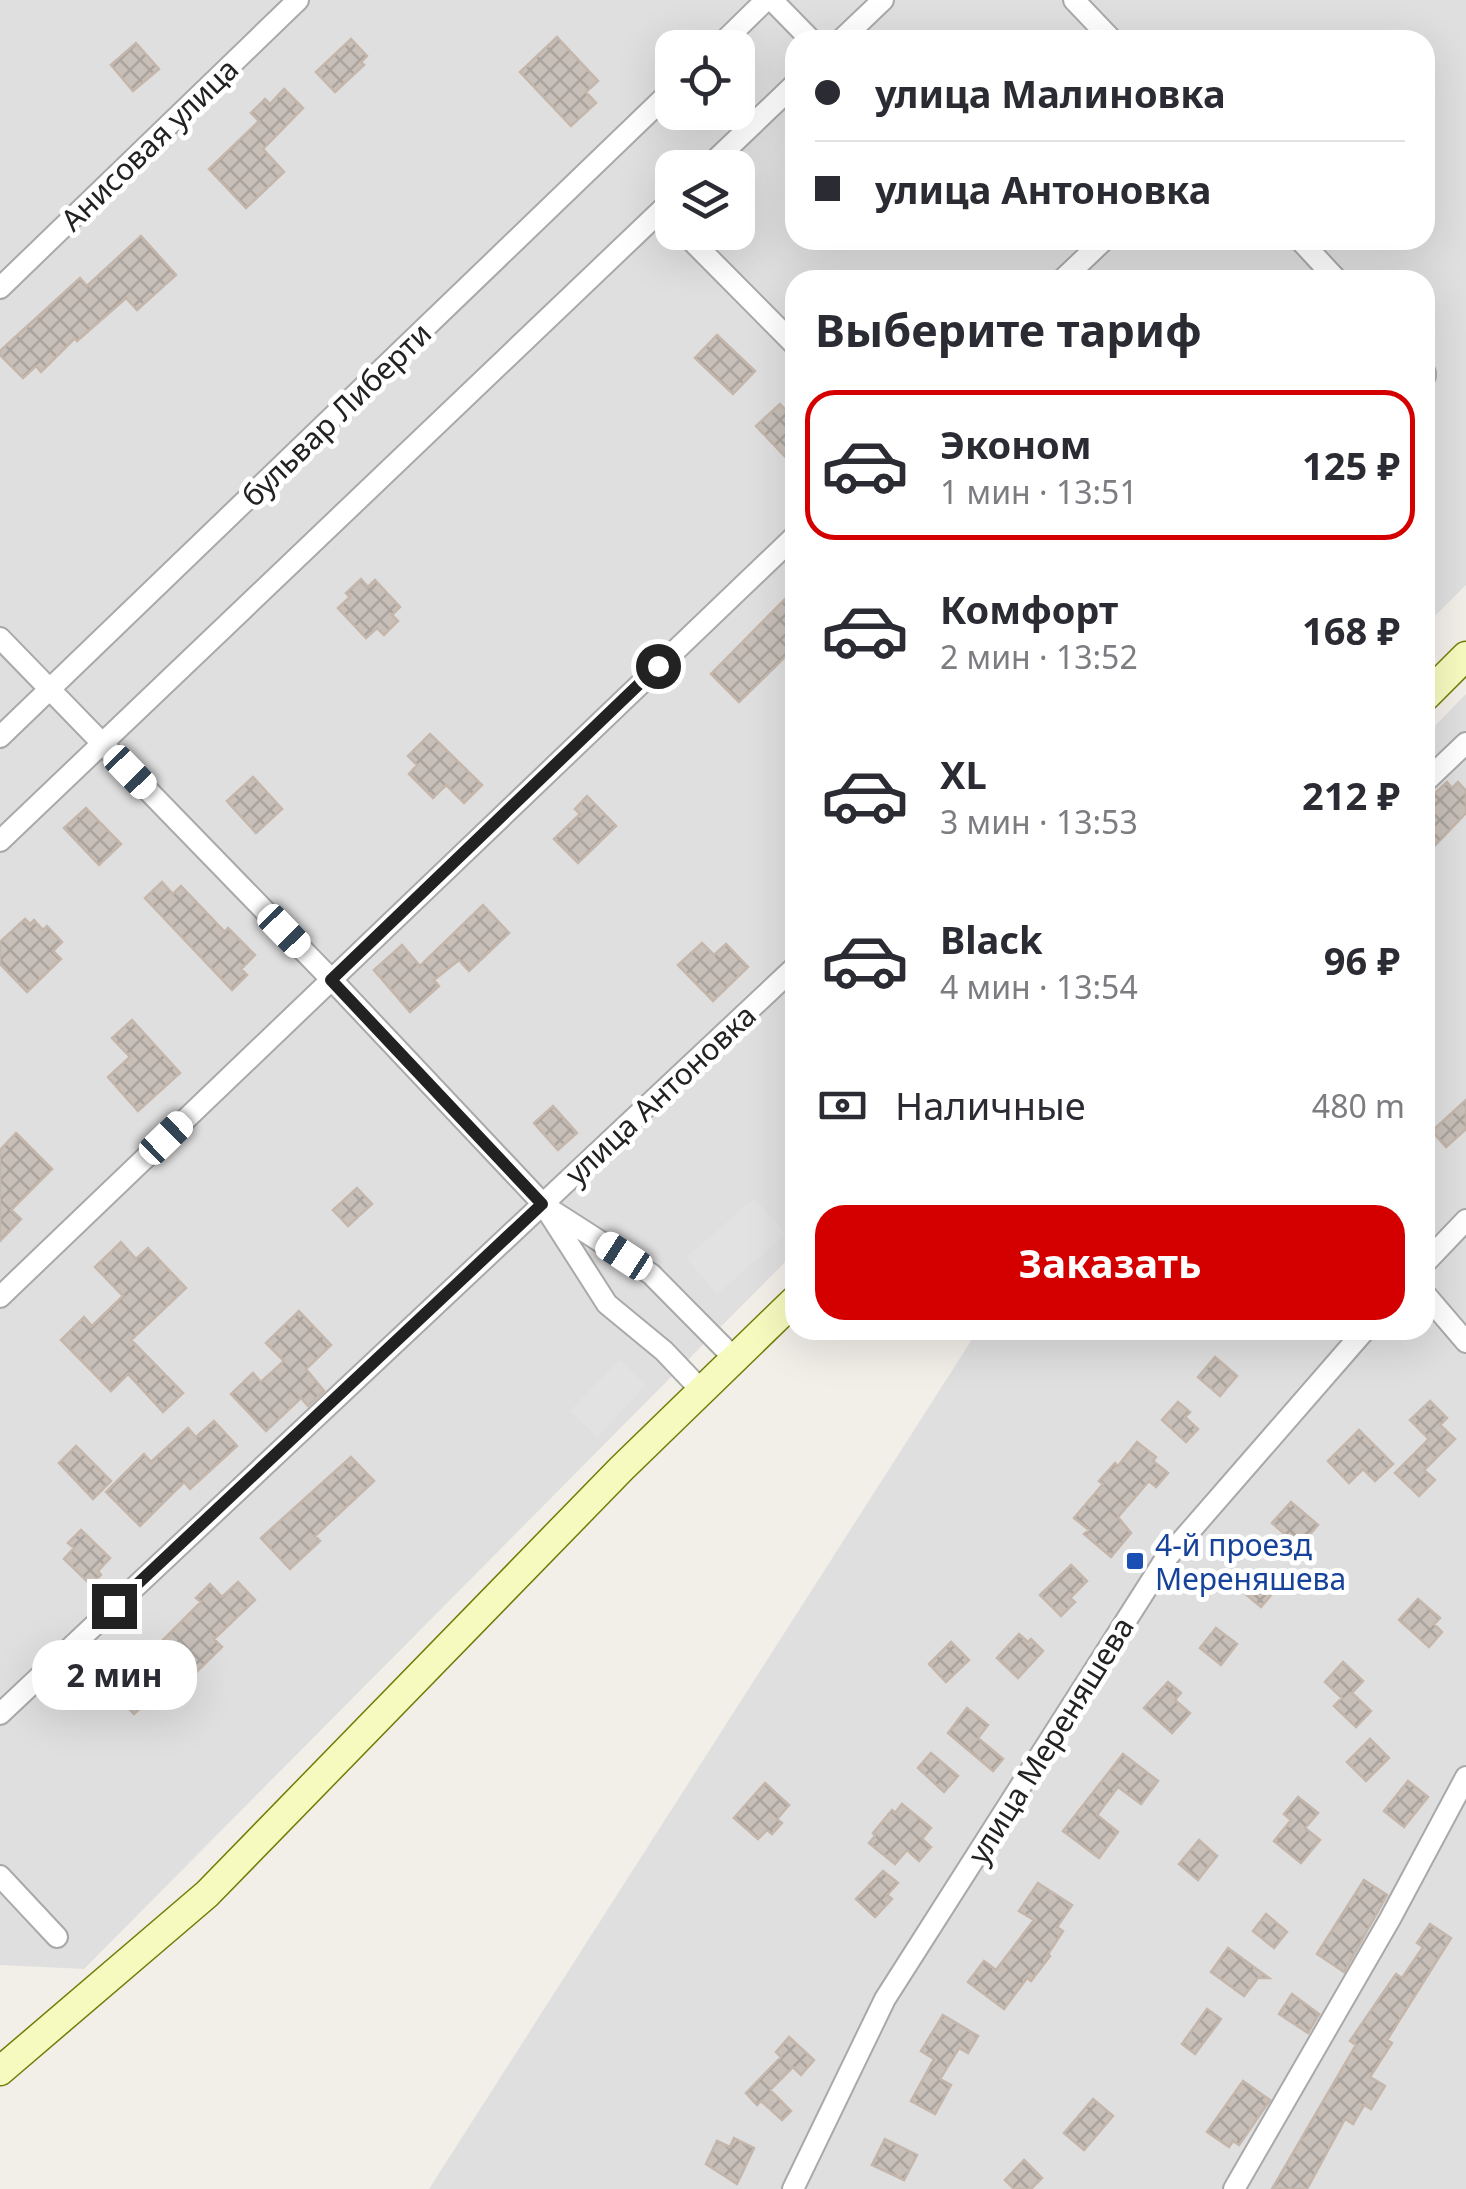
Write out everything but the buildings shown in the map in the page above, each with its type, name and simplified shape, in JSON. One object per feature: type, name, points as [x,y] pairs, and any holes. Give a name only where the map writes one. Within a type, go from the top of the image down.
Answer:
[{"type":"street","name":"Анисовая улица","points":[[0,288],[298,0]]},
{"type":"street","points":[[736,30],[769,0],[800,30]]},
{"type":"street","points":[[852,30],[883,0]]},
{"type":"street","points":[[1074,0],[1102,30]]},
{"type":"street","points":[[726,150],[785,94]]},
{"type":"street","name":"бульвар Либерти","points":[[0,737],[655,106]]},
{"type":"street","points":[[0,841],[655,224]]},
{"type":"street","points":[[702,250],[785,335]]},
{"type":"street","points":[[1072,270],[1094,250]]},
{"type":"street","points":[[1310,250],[1328,270]]},
{"type":"street","points":[[0,1296],[785,546]]},
{"type":"street","points":[[0,638],[542,1204],[607,1304],[664,1351],[702,1391]]},
{"type":"street","points":[[1435,687],[1466,656]]},
{"type":"street","points":[[1435,772],[1466,743]]},
{"type":"street","name":"улица Антоновка","points":[[0,1714],[785,976]]},
{"type":"street","points":[[542,1204],[651,1274],[735,1359]]},
{"type":"street","points":[[1435,1250],[1466,1220]]},
{"type":"street","points":[[1435,1306],[1466,1342]]},
{"type":"street","points":[[0,2071],[207,1894],[622,1469],[785,1310]]},
{"type":"street","name":"улица Мереняшева","points":[[793,2189],[885,1999],[1145,1591],[1222,1492],[1355,1340]]},
{"type":"street","points":[[1234,2189],[1466,1778]]},
{"type":"street","points":[[0,1876],[56,1936]]},
{"type":"shaded area","points":[[0,0],[1466,0],[1466,585],[1435,616],[1435,270],[785,270],[785,1262],[84,1969],[0,1965]]},
{"type":"shaded area","points":[[1466,694],[1466,2189],[429,2189],[972,1340],[1435,1340],[1435,726]]},
{"type":"shaded area","points":[[754,1198],[785,1233],[717,1294],[686,1258]]},
{"type":"shaded area","points":[[619,1360],[646,1385],[597,1437],[570,1411]]},
{"type":"place","name":"4-й проезд Мереняшева","points":[[1135,1561]]},
{"type":"route","points":[[114,1606],[542,1204],[331,980],[658,666]]}]
